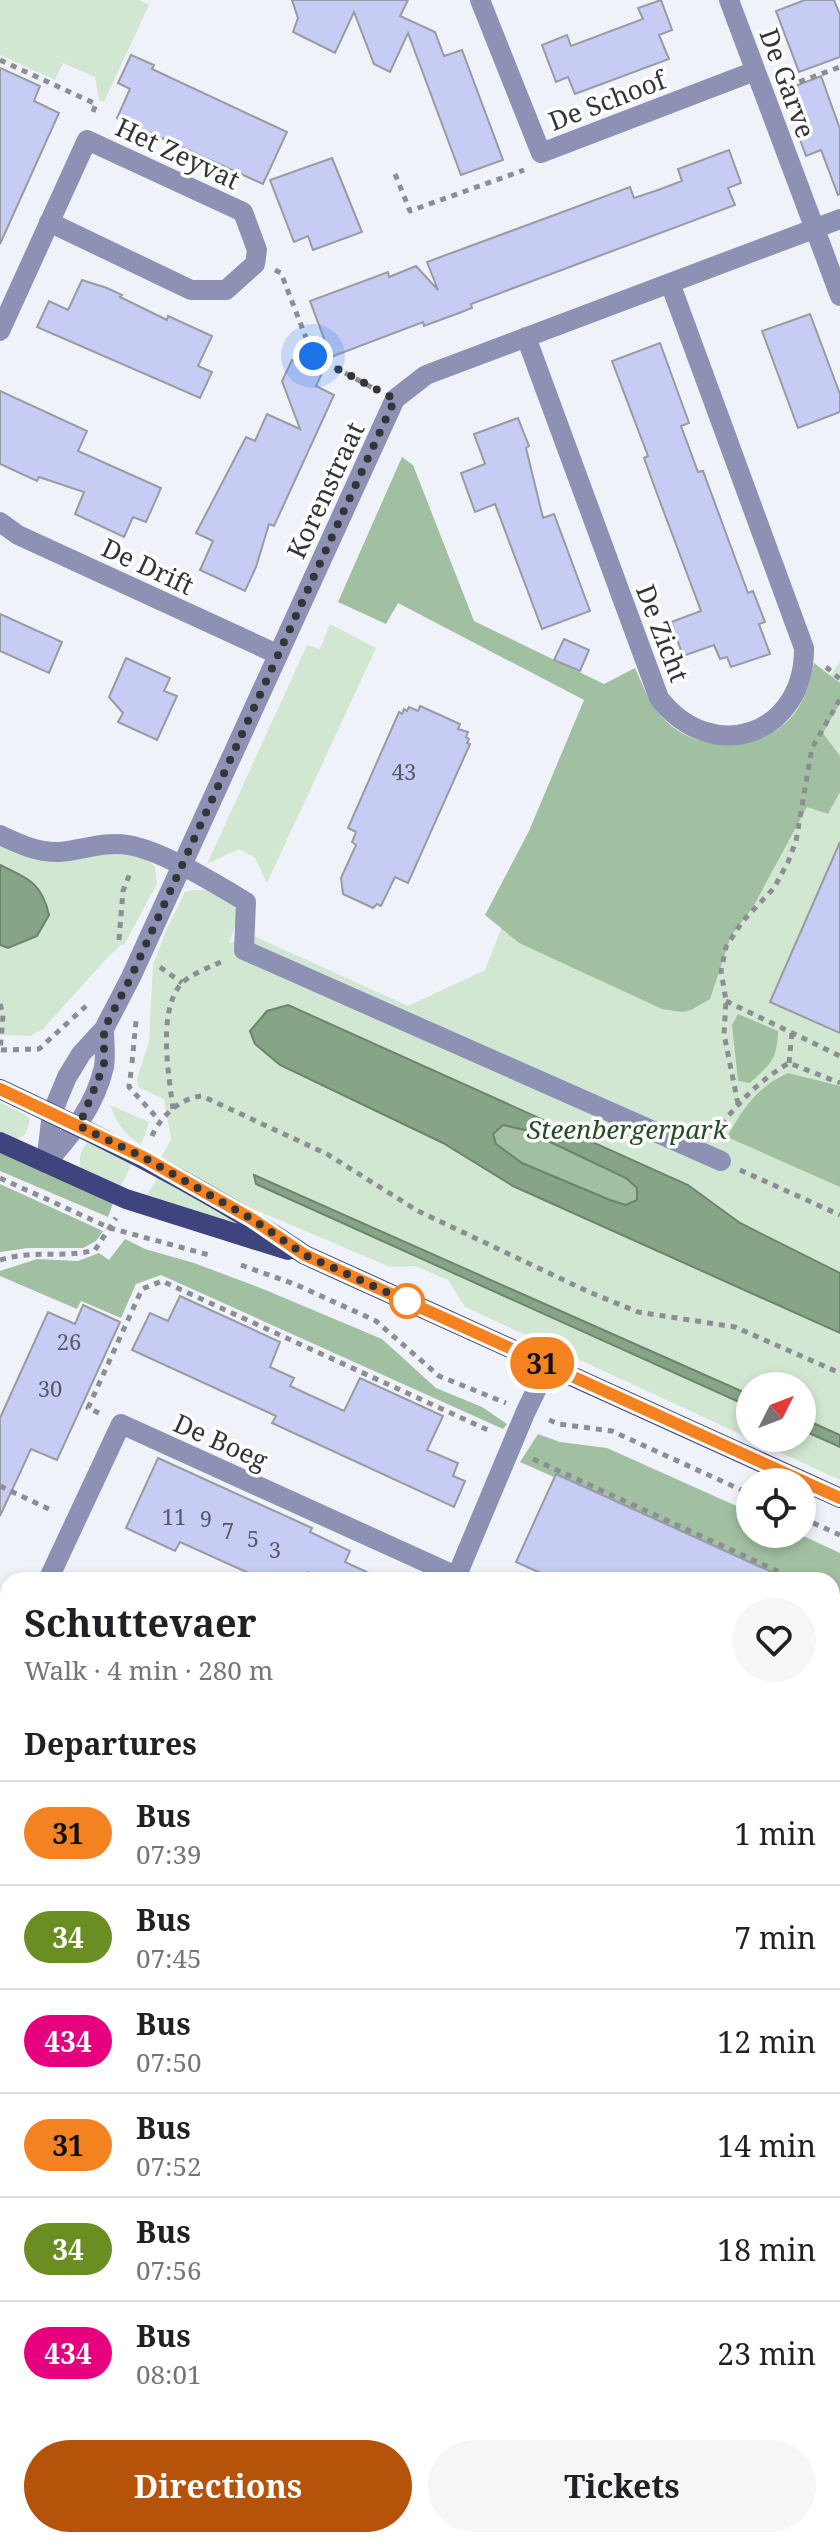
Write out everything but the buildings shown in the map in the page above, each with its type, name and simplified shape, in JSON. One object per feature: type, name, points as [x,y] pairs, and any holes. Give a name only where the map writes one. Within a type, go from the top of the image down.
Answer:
[{"type":"main road","points":[[0,1089],[143,1157],[252,1219],[305,1255],[840,1498]]},
{"type":"main road","points":[[0,1142],[126,1199],[305,1255]]},
{"type":"street","name":"De Schoof","points":[[480,0],[541,153],[755,71]]},
{"type":"street","name":"De Garve","points":[[729,0],[840,296]]},
{"type":"street","name":"Het Zeyvat","points":[[0,331],[87,140],[243,212],[257,250],[255,264]]},
{"type":"street","name":"Korenstraat","points":[[46,1163],[52,1113],[81,1054],[104,1029],[131,977],[395,399],[426,375],[840,219]]},
{"type":"street","points":[[49,222],[191,290],[226,290],[255,264]]},
{"type":"street","name":"De Zicht","points":[[526,337],[659,698],[682,723],[698,731],[732,736],[749,733],[780,715],[792,701],[802,675],[804,648],[670,283]]},
{"type":"street","name":"De Drift","points":[[0,522],[18,535],[277,654]]},
{"type":"street","points":[[0,835],[22,846],[58,852],[97,845],[131,845],[181,866],[246,902],[244,950],[721,1161]]},
{"type":"street","name":"Korenstraat","points":[[46,1163],[79,1126],[104,1065],[104,1029]]},
{"type":"street","points":[[462,1572],[526,1411],[548,1366]]},
{"type":"street","points":[[52,1572],[121,1424]]},
{"type":"street","name":"De Boeg","points":[[121,1424],[444,1572]]},
{"type":"path","points":[[0,60],[96,104],[85,131],[87,140]]},
{"type":"path","points":[[764,95],[840,67]]},
{"type":"path","points":[[395,174],[410,211],[533,166],[541,153]]},
{"type":"path","points":[[255,264],[281,273],[313,356],[395,399]]},
{"type":"path","points":[[738,1104],[724,1034],[726,1001],[721,971],[726,947],[742,922],[774,888],[793,850],[812,748],[840,699]]},
{"type":"path","points":[[173,1109],[166,1048],[171,1003],[182,983],[244,950]]},
{"type":"path","points":[[131,977],[137,1027],[129,1087],[159,1120],[194,1097],[202,1096],[327,1154],[418,1211],[589,1292],[638,1312],[735,1327],[840,1373]]},
{"type":"path","points":[[0,1004],[3,1015],[1,1052],[39,1049],[94,1001]]},
{"type":"path","points":[[726,1001],[840,1056]]},
{"type":"path","points":[[701,1153],[738,1104],[755,1087],[789,1063],[792,1032]]},
{"type":"path","points":[[789,1063],[840,1083]]},
{"type":"path","points":[[721,1161],[840,1215]]},
{"type":"path","points":[[0,1178],[110,1228],[225,1259]]},
{"type":"path","points":[[0,1260],[27,1253],[69,1255],[95,1250],[110,1228]]},
{"type":"path","points":[[239,1264],[297,1285],[376,1321],[439,1376],[559,1424],[612,1431],[736,1488]]},
{"type":"path","points":[[121,1424],[88,1408],[142,1289],[162,1281],[780,1572]]},
{"type":"path","points":[[0,1486],[76,1521]]},
{"type":"path","points":[[816,1524],[840,1535]]},
{"type":"green space","points":[[0,0],[139,0],[149,5],[104,102],[99,100],[95,77],[63,63],[55,80],[0,55]]},
{"type":"green space","points":[[330,624],[376,648],[267,883],[255,858],[239,849],[207,864],[307,645],[320,649]]},
{"type":"green space","name":"Steenbergerpark","points":[[840,662],[840,1480],[779,1452],[816,1452],[816,1372],[736,1372],[736,1432],[465,1307],[448,1280],[415,1266],[390,1267],[237,1202],[161,1158],[171,1139],[164,1099],[138,1087],[137,1078],[149,1042],[153,965],[185,892],[209,891],[223,896],[235,906],[240,912],[229,943],[254,936],[408,1006],[485,970],[596,687],[667,745],[768,755]]},
{"type":"green space","points":[[0,844],[97,854],[130,854],[155,867],[157,884],[124,945],[107,958],[43,1029],[30,1036],[0,1035],[0,945],[8,948],[22,875],[0,865]]},
{"type":"green space","points":[[0,1102],[30,1120],[25,1135],[16,1139],[0,1132]]},
{"type":"green space","points":[[110,1105],[149,1122],[141,1145],[122,1128]]},
{"type":"green space","points":[[88,1142],[133,1162],[121,1186],[81,1170],[80,1155]]},
{"type":"green space","points":[[158,1177],[239,1221],[239,1231],[147,1195]]},
{"type":"shaded area","points":[[402,457],[413,465],[474,621],[604,684],[635,668],[657,712],[676,729],[693,738],[729,745],[764,737],[794,714],[802,702],[814,663],[840,683],[840,703],[823,733],[840,756],[840,792],[828,814],[807,807],[753,907],[731,936],[710,999],[691,1010],[662,1009],[519,943],[485,915],[529,831],[584,700],[398,603],[386,624],[338,602]]},
{"type":"shaded area","points":[[0,865],[38,889],[49,915],[37,936],[8,948],[0,945]]},
{"type":"shaded area","points":[[288,1005],[688,1185],[740,1223],[840,1273],[840,1333],[513,1186],[443,1143],[280,1065],[255,1044],[250,1031],[267,1011]],"holes":[[[503,1125],[525,1130],[626,1178],[637,1188],[637,1200],[626,1205],[610,1200],[522,1163],[496,1144],[493,1134]]]},
{"type":"shaded area","points":[[738,1014],[778,1031],[772,1061],[750,1083],[738,1081],[732,1025]]},
{"type":"shaded area","points":[[788,1073],[840,1086],[840,1187],[727,1137],[752,1099]]},
{"type":"shaded area","points":[[503,1125],[525,1130],[626,1178],[637,1188],[637,1200],[626,1205],[610,1200],[522,1163],[496,1144],[493,1134]]},
{"type":"shaded area","points":[[0,1151],[113,1203],[108,1217],[0,1171]]},
{"type":"shaded area","points":[[254,1175],[736,1389],[736,1401],[256,1184]]},
{"type":"shaded area","points":[[0,1184],[103,1231],[96,1241],[83,1248],[28,1248],[0,1252]]},
{"type":"shaded area","points":[[125,1239],[145,1249],[194,1263],[263,1289],[382,1339],[436,1388],[482,1407],[507,1424],[503,1429],[161,1275],[136,1284],[121,1318],[81,1301],[77,1309],[0,1276],[0,1271],[37,1259],[78,1261],[99,1253],[109,1260]]},
{"type":"shaded area","points":[[816,1424],[840,1435],[840,1447],[816,1436]]},
{"type":"shaded area","points":[[538,1434],[560,1442],[607,1448],[736,1506],[736,1548],[816,1548],[816,1542],[840,1553],[840,1572],[769,1572],[520,1462]]},
{"type":"bus line","name":"31","points":[[0,1089],[143,1157],[252,1219],[305,1255],[840,1498]]},
{"type":"route","points":[[313,356],[395,399],[131,977],[104,1029],[104,1065],[79,1126],[143,1157],[252,1219],[305,1255],[413,1304],[407,1301]]}]
